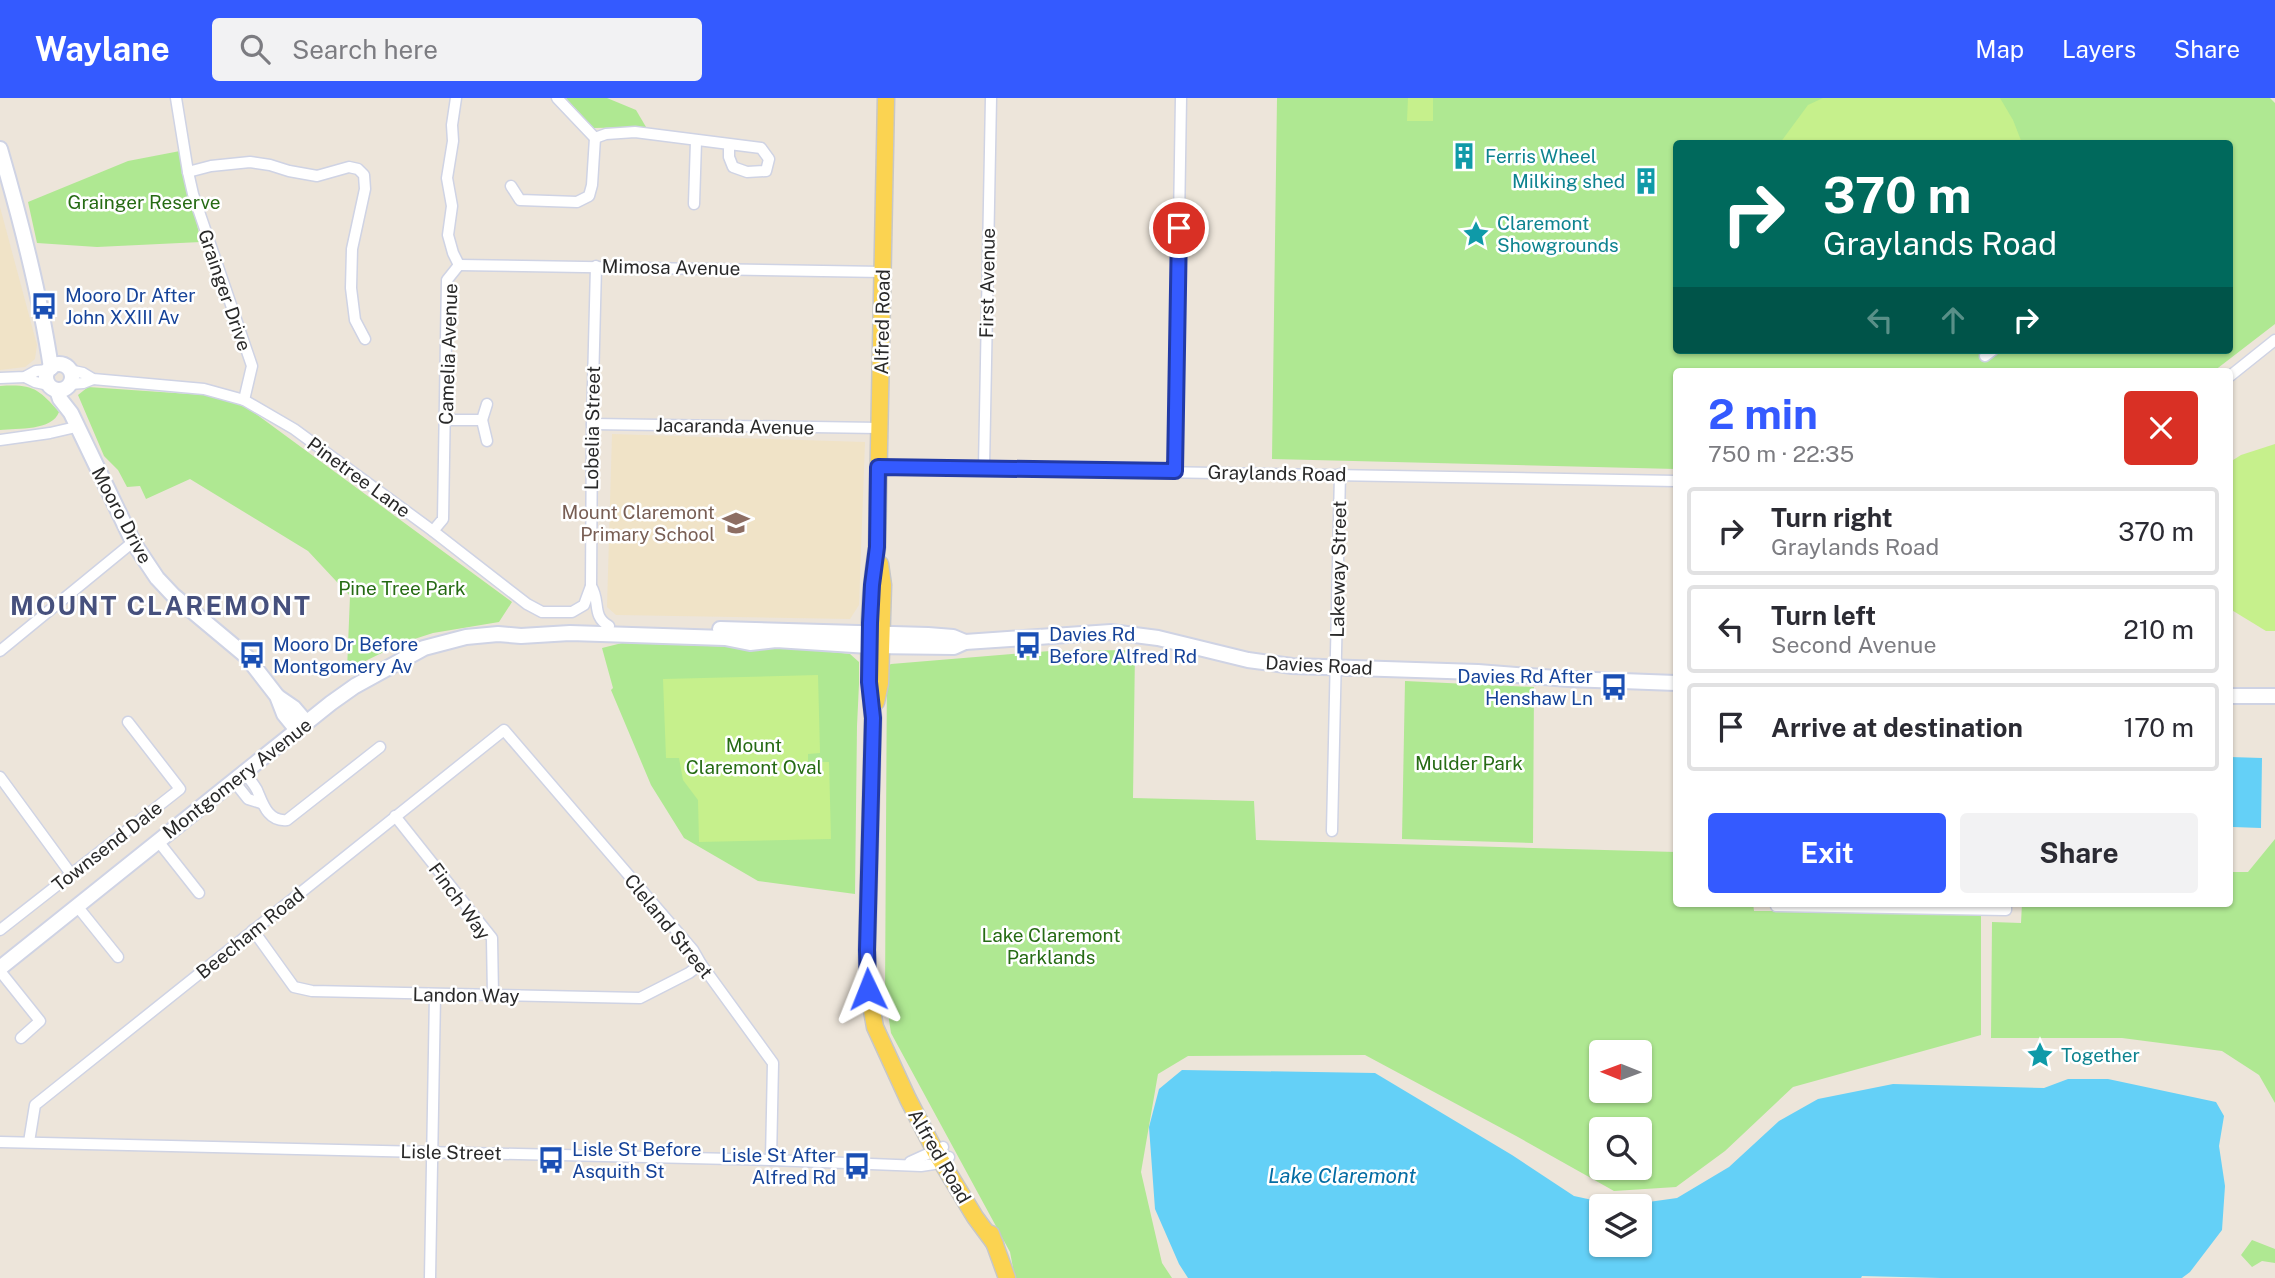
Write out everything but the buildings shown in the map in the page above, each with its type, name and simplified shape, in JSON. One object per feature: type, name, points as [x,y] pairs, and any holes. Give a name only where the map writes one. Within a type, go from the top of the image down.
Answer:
[{"type":"main road","name":"Alfred Road","points":[[886,98],[877,547],[883,585],[869,682],[873,718],[868,989],[875,1027],[892,1063],[975,1217],[995,1244],[1007,1278]]},
{"type":"street","name":"Grainger Drive","points":[[176,98],[188,172],[211,249],[252,366],[244,400]]},
{"type":"street","name":"Camelia Avenue","points":[[433,531],[443,519],[447,280],[459,265],[448,235],[452,206],[447,178],[456,98]]},
{"type":"street","points":[[512,186],[520,200],[577,202],[589,196],[595,138],[557,98]]},
{"type":"street","name":"First Avenue","points":[[984,468],[991,98]]},
{"type":"street","points":[[1175,471],[1181,98]]},
{"type":"street","points":[[595,138],[606,134],[635,132],[729,144]]},
{"type":"street","points":[[694,204],[696,141]]},
{"type":"street","name":"Mooro Drive","points":[[0,149],[19,215],[48,339],[60,377],[71,399],[74,420],[133,542],[157,578],[173,595],[235,646],[277,696],[284,715],[302,726]]},
{"type":"street","points":[[188,172],[211,166],[250,162],[317,176],[349,167],[358,169],[364,175],[365,189],[352,250],[351,288],[355,320],[365,339]]},
{"type":"street","name":"Mimosa Avenue","points":[[459,265],[596,265],[883,272]]},
{"type":"street","name":"Lobelia Street","points":[[596,265],[591,586],[597,596],[599,617],[616,628]]},
{"type":"street","points":[[2233,374],[2275,340]]},
{"type":"street","name":"Pinetree Lane","points":[[0,379],[25,377],[35,382],[83,373],[93,379],[204,389],[244,400],[294,429],[527,604],[542,612],[572,612],[584,605],[591,586]]},
{"type":"street","points":[[487,404],[482,420],[487,442]]},
{"type":"street","points":[[0,440],[50,433],[74,420]]},
{"type":"street","points":[[445,420],[482,420]]},
{"type":"street","name":"Jacaranda Avenue","points":[[592,424],[879,428]]},
{"type":"street","name":"Graylands Road","points":[[878,467],[1673,481]]},
{"type":"street","name":"Lakeway Street","points":[[1332,831],[1340,474]]},
{"type":"street","points":[[0,650],[133,542]]},
{"type":"street","name":"Montgomery Avenue","points":[[0,970],[302,726],[355,686],[424,648],[466,637],[498,634],[516,627],[529,626],[616,628],[725,638],[750,643],[776,640],[875,639]]},
{"type":"street","name":"Davies Road","points":[[875,639],[953,637],[965,642],[1111,632],[1158,638],[1258,662],[1478,672],[1593,681],[1673,683]]},
{"type":"street","points":[[2233,696],[2275,696]]},
{"type":"street","name":"Townsend Dale","points":[[0,930],[180,789],[128,722]]},
{"type":"street","name":"Cleland Street","points":[[494,737],[504,730],[693,950],[773,1063],[771,1160]]},
{"type":"street","name":"Beecham Road","points":[[29,1142],[35,1105],[494,737]]},
{"type":"street","points":[[238,776],[248,799],[261,803],[275,819],[287,820],[380,747]]},
{"type":"street","points":[[0,777],[71,874]]},
{"type":"street","name":"Finch Way","points":[[396,816],[492,938],[493,996]]},
{"type":"street","points":[[158,841],[199,893]]},
{"type":"street","points":[[77,906],[118,957]]},
{"type":"street","name":"Landon Way","points":[[253,930],[294,987],[312,991],[640,998],[701,964]]},
{"type":"street","points":[[0,970],[40,1021],[21,1038]]},
{"type":"street","points":[[430,1278],[435,995]]},
{"type":"street","name":"Lisle Street","points":[[0,1142],[431,1151],[921,1166],[942,1154]]},
{"type":"shaded area","points":[[0,207],[37,345],[35,359],[25,367],[0,370]]},
{"type":"shaded area","name":"Mount Claremont Primary School","points":[[612,434],[865,442],[859,605],[850,619],[616,615],[607,607]]},
{"type":"green space","points":[[566,98],[607,98],[636,110],[646,127],[593,128]]},
{"type":"green space","name":"Claremont Showgrounds","points":[[1277,98],[2270,98],[2275,103],[2275,324],[2218,368],[1673,368],[1673,469],[1272,459]]},
{"type":"green space","points":[[1408,98],[1433,98],[1433,121],[1407,121]]},
{"type":"green space","points":[[1823,98],[2000,98],[2021,140],[1782,140],[1808,105]]},
{"type":"green space","name":"Grainger Reserve","points":[[180,151],[201,242],[97,247],[37,243],[28,202],[128,161]]},
{"type":"green space","points":[[0,386],[34,389],[59,412],[49,423],[42,426],[0,430]]},
{"type":"green space","name":"Pine Tree Park","points":[[88,387],[233,397],[512,602],[499,622],[433,633],[402,643],[347,670],[350,596],[308,551],[190,479],[146,499],[140,486],[127,487],[118,470],[104,456],[78,395]]},
{"type":"green space","points":[[2275,444],[2275,631],[2266,631],[2233,611],[2233,460]]},
{"type":"green space","name":"Mount Claremont Oval","points":[[622,643],[736,647],[751,650],[803,649],[850,654],[859,662],[855,894],[758,881],[684,838],[651,785],[611,690],[613,688],[602,648]]},
{"type":"green space","name":"Lake Claremont Parklands","points":[[1135,650],[1133,798],[1254,801],[1256,840],[1673,852],[1673,907],[1754,907],[1754,911],[1981,912],[1981,1035],[1793,1087],[1725,1151],[1676,1187],[1614,1191],[1594,1180],[1652,1180],[1652,1117],[1589,1117],[1589,1177],[1365,1055],[1188,1056],[1158,1074],[1141,1172],[1162,1263],[1172,1278],[1015,1278],[1010,1252],[891,1033],[885,994],[887,666],[1050,651]]},
{"type":"green space","points":[[818,675],[820,753],[808,754],[808,762],[829,762],[831,839],[699,842],[698,800],[683,780],[679,758],[666,758],[663,679]]},
{"type":"green space","name":"Mulder Park","points":[[1405,681],[1534,687],[1533,843],[1402,839]]},
{"type":"green space","points":[[2275,839],[2275,1103],[2259,1075],[2222,1051],[2122,1038],[1991,1038],[1992,922],[2021,923],[2022,907],[2233,907],[2233,872],[2248,872]]},
{"type":"green space","points":[[2252,1240],[2275,1249],[2275,1263],[2262,1261],[2252,1267],[2241,1255]]},
{"type":"water","points":[[2233,757],[2262,758],[2261,828],[2233,827]]},
{"type":"water","name":"Lake Claremont","points":[[1182,1070],[1375,1073],[1512,1155],[1574,1196],[1589,1199],[1589,1257],[1652,1257],[1652,1202],[1677,1198],[1729,1167],[1779,1121],[1818,1099],[1893,1084],[2044,1088],[2068,1079],[2108,1079],[2216,1102],[2224,1116],[2219,1146],[2225,1186],[2222,1230],[2190,1272],[2182,1278],[1188,1278],[1155,1209],[1149,1127],[1159,1089]]},
{"type":"place","name":"Ferris Wheel","points":[[1464,156]]},
{"type":"place","name":"Milking shed","points":[[1646,181]]},
{"type":"place","name":"Claremont Showgrounds","points":[[1476,234]]},
{"type":"place","name":"Mooro Dr After John XXIII Av","points":[[44,306]]},
{"type":"place","name":"Mount Claremont Primary School","points":[[736,523]]},
{"type":"place","name":"Davies Rd Before Alfred Rd","points":[[1028,645]]},
{"type":"place","name":"Mooro Dr Before Montgomery Av","points":[[252,655]]},
{"type":"place","name":"Davies Rd After Henshaw Ln","points":[[1614,687]]},
{"type":"place","name":"Together","points":[[2040,1055]]},
{"type":"place","name":"Lisle St Before Asquith St","points":[[551,1160]]},
{"type":"place","name":"Lisle St After Alfred Rd","points":[[857,1166]]},
{"type":"district","name":"MOUNT CLAREMONT","points":[[161,605]]},
{"type":"route","points":[[868,989],[873,718],[869,682],[870,623],[877,547],[878,467],[1175,471],[1179,228]]}]
